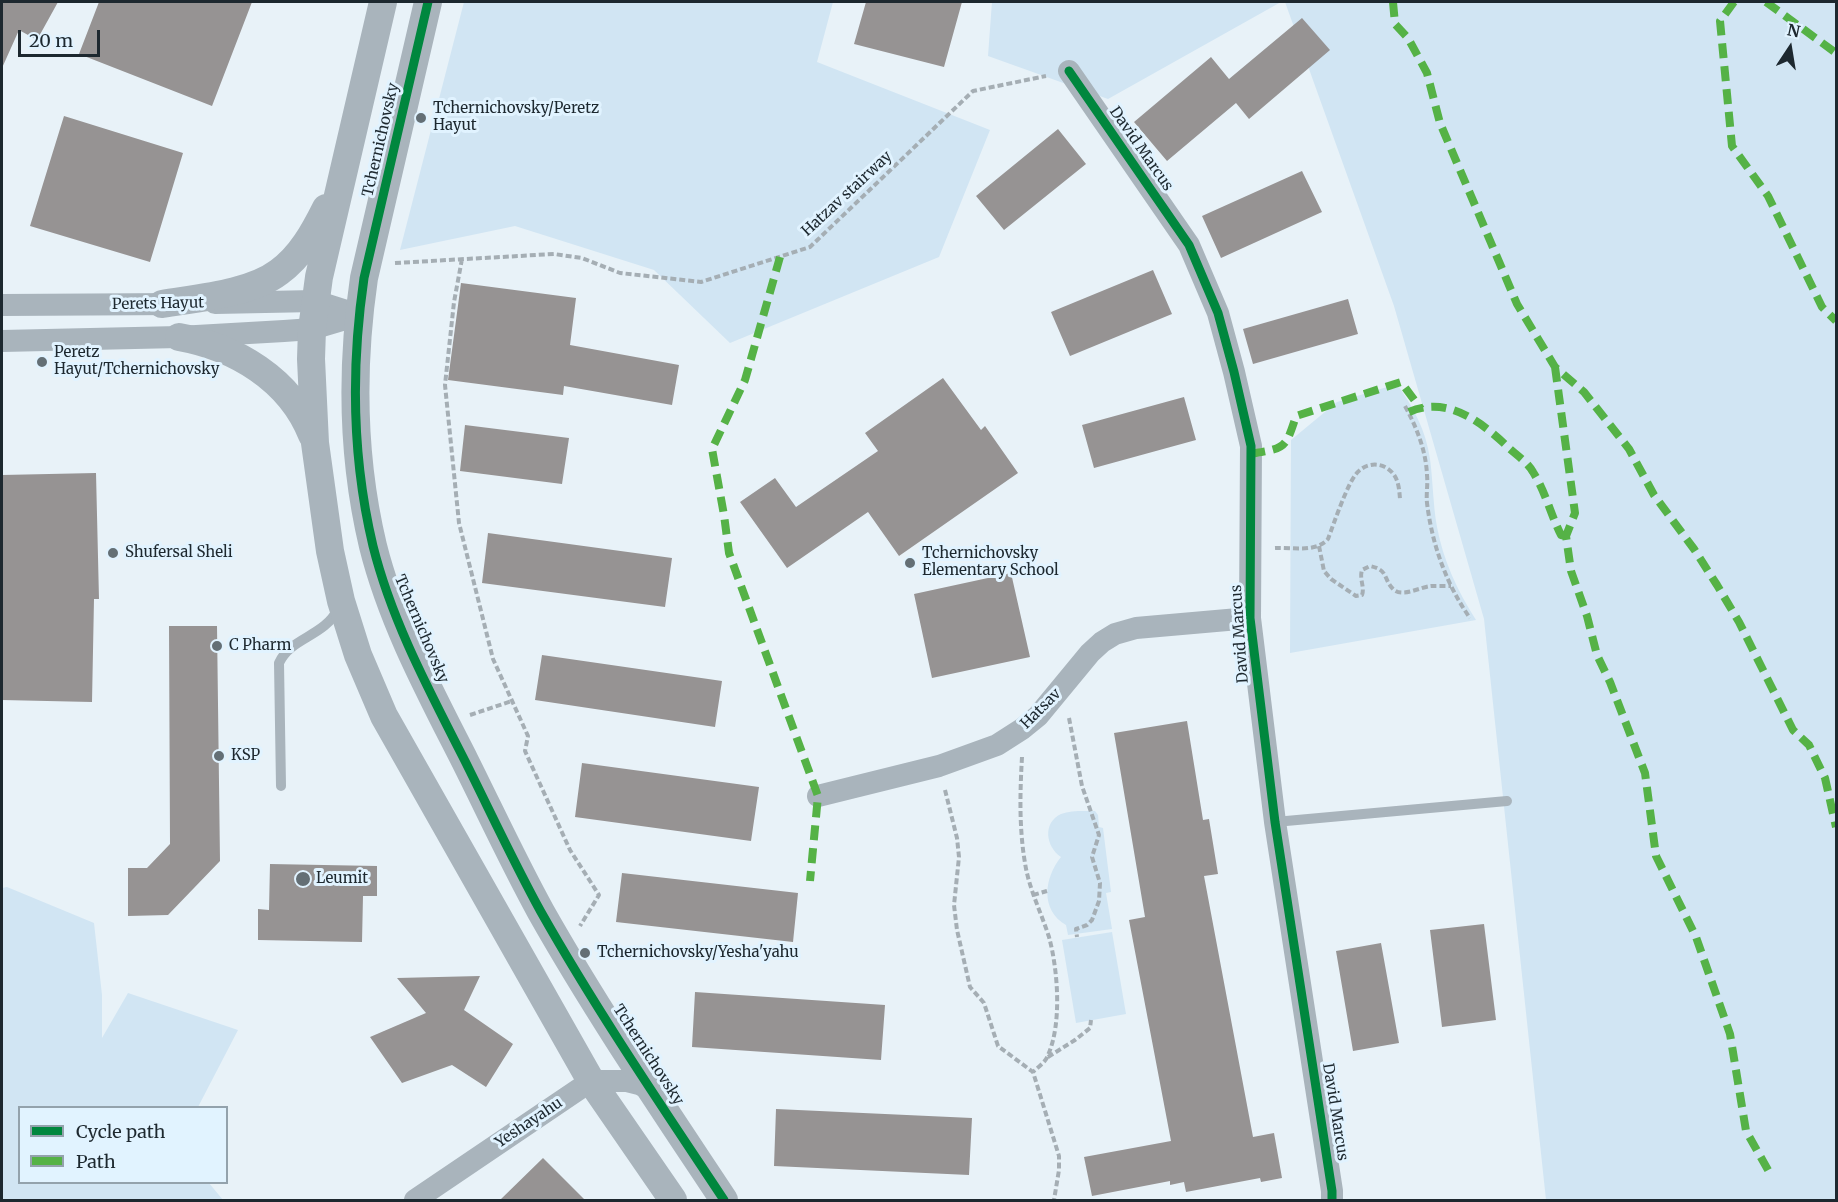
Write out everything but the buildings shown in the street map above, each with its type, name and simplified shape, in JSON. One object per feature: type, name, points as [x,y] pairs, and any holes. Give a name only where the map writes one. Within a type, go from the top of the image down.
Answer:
[{"type":"street","name":"Tchernichovsky","points":[[383,2],[341,180],[315,301],[312,329],[315,443],[330,551],[341,601],[358,655],[384,716],[591,1081],[673,1200]]},
{"type":"street","name":"Tchernichovsky","points":[[428,2],[364,278],[358,315],[355,366],[357,433],[362,487],[373,545],[385,591],[409,647],[541,911],[651,1090],[724,1200]]},
{"type":"street","name":"David Marcus","points":[[1069,71],[1189,245],[1218,313],[1234,372],[1251,446],[1250,618],[1275,822],[1332,1200]]},
{"type":"street","points":[[162,304],[233,291],[278,273],[302,249],[341,180]]},
{"type":"street","name":"Perets Hayut","points":[[2,305],[315,301],[358,315]]},
{"type":"street","points":[[2,340],[179,337],[312,329],[358,315]]},
{"type":"street","points":[[179,337],[222,349],[260,369],[297,408],[315,443]]},
{"type":"street","name":"Hatsav","points":[[818,796],[939,766],[997,745],[1038,716],[1090,653],[1115,634],[1136,628],[1250,618]]},
{"type":"street","points":[[591,1081],[627,1082],[639,1084],[651,1090]]},
{"type":"street","name":"Yeshayahu","points":[[415,1200],[591,1081]]},
{"type":"lane","points":[[281,786],[279,663],[292,647],[330,623],[341,601]]},
{"type":"lane","points":[[1275,822],[1507,801]]},
{"type":"path","points":[[462,259],[454,302],[445,385],[459,523],[493,659],[528,736],[525,751],[570,850],[599,895],[565,951]]},
{"type":"path","points":[[1405,406],[1414,422],[1425,458],[1428,476],[1426,502],[1439,559],[1451,586],[1470,618]]},
{"type":"path","points":[[1250,548],[1319,546],[1328,539],[1354,475],[1361,468],[1369,465],[1378,464],[1388,468],[1394,474],[1398,482],[1400,499]]},
{"type":"path","points":[[1319,546],[1324,571],[1331,579],[1356,596],[1362,595],[1363,592],[1360,578],[1362,570],[1370,566],[1386,575],[1392,588],[1396,591],[1406,592],[1428,587],[1451,586]]},
{"type":"path","points":[[1063,688],[1082,786],[1099,835],[1092,857],[1098,874],[1099,901],[1092,920],[1087,926],[1076,929],[1077,937]]},
{"type":"path","points":[[446,723],[512,701]]},
{"type":"path","points":[[1022,729],[1022,838],[1025,863],[1033,894],[1050,939],[1057,989],[1056,1019],[1048,1057]]},
{"type":"path","points":[[939,766],[957,838],[959,857],[955,885],[955,914],[970,987],[984,1003],[998,1046],[1033,1072],[1059,1156],[1054,1200]]},
{"type":"path","points":[[1033,894],[1047,891]]},
{"type":"path","points":[[1033,1072],[1048,1057],[1090,1028],[1091,1020]]},
{"type":"shaded area","points":[[464,2],[833,2],[817,62],[990,130],[939,257],[730,343],[654,270],[515,226],[400,250]]},
{"type":"shaded area","points":[[992,2],[1281,2],[1108,99],[988,56]]},
{"type":"shaded area","points":[[1285,2],[1836,2],[1836,1200],[1546,1200],[1484,619],[1394,306]]},
{"type":"shaded area","points":[[1397,384],[1413,410],[1425,438],[1430,459],[1437,527],[1443,552],[1463,598],[1476,620],[1290,653],[1291,440],[1337,402]]},
{"type":"shaded area","points":[[1074,811],[1095,811],[1098,815],[1099,827],[1103,828],[1111,892],[1106,893],[1112,929],[1068,935],[1066,925],[1052,911],[1047,893],[1051,874],[1061,857],[1049,841],[1049,829],[1055,818],[1061,814]]},
{"type":"shaded area","points":[[7,887],[94,923],[102,995],[102,1038],[128,993],[238,1030],[199,1106],[18,1106],[18,1184],[210,1184],[223,1200],[2,1200],[2,888]]},
{"type":"shaded area","points":[[1112,932],[1126,1014],[1076,1023],[1062,940]]},
{"type":"marked path","points":[[1393,2],[1395,24],[1408,38],[1427,73],[1440,123],[1517,304],[1555,367],[1584,392],[1629,449],[1654,495],[1694,549],[1717,585],[1739,622],[1793,730],[1809,745],[1825,778],[1836,827]]},
{"type":"marked path","points":[[1734,2],[1720,21],[1732,146],[1768,196],[1822,307],[1836,321]]},
{"type":"marked path","points":[[1766,2],[1836,53]]},
{"type":"marked path","points":[[780,257],[745,380],[712,449],[729,553],[818,796],[810,881]]},
{"type":"marked path","points":[[1555,367],[1575,513],[1566,536],[1571,571],[1587,616],[1597,655],[1610,682],[1645,773],[1656,856],[1696,937],[1730,1034],[1746,1131],[1772,1177]]},
{"type":"marked path","points":[[1250,454],[1282,446],[1296,416],[1401,382],[1421,409]]},
{"type":"marked path","points":[[1409,412],[1423,408],[1451,409],[1464,414],[1488,430],[1531,469],[1561,535],[1566,536]]},
{"type":"cycle path","points":[[428,2],[364,278],[360,311],[356,379],[357,446],[373,546],[390,602],[413,656],[531,893],[607,1022],[724,1200]]},
{"type":"cycle path","points":[[1069,71],[1189,245],[1218,313],[1234,372],[1251,446],[1250,618],[1275,822],[1332,1200]]},
{"type":"place","name":"Tchernichovsky/Peretz Hayut","points":[[421,118]]},
{"type":"place","name":"Peretz Hayut/Tchernichovsky","points":[[42,362]]},
{"type":"place","name":"Shufersal Sheli","points":[[113,553]]},
{"type":"place","name":"Tchernichovsky Elementary School","points":[[910,563]]},
{"type":"place","name":"C Pharm","points":[[217,646]]},
{"type":"place","name":"KSP","points":[[219,756]]},
{"type":"place","name":"Leumit","points":[[303,879]]},
{"type":"place","name":"Tchernichovsky/Yesha'yahu","points":[[585,953]]}]
